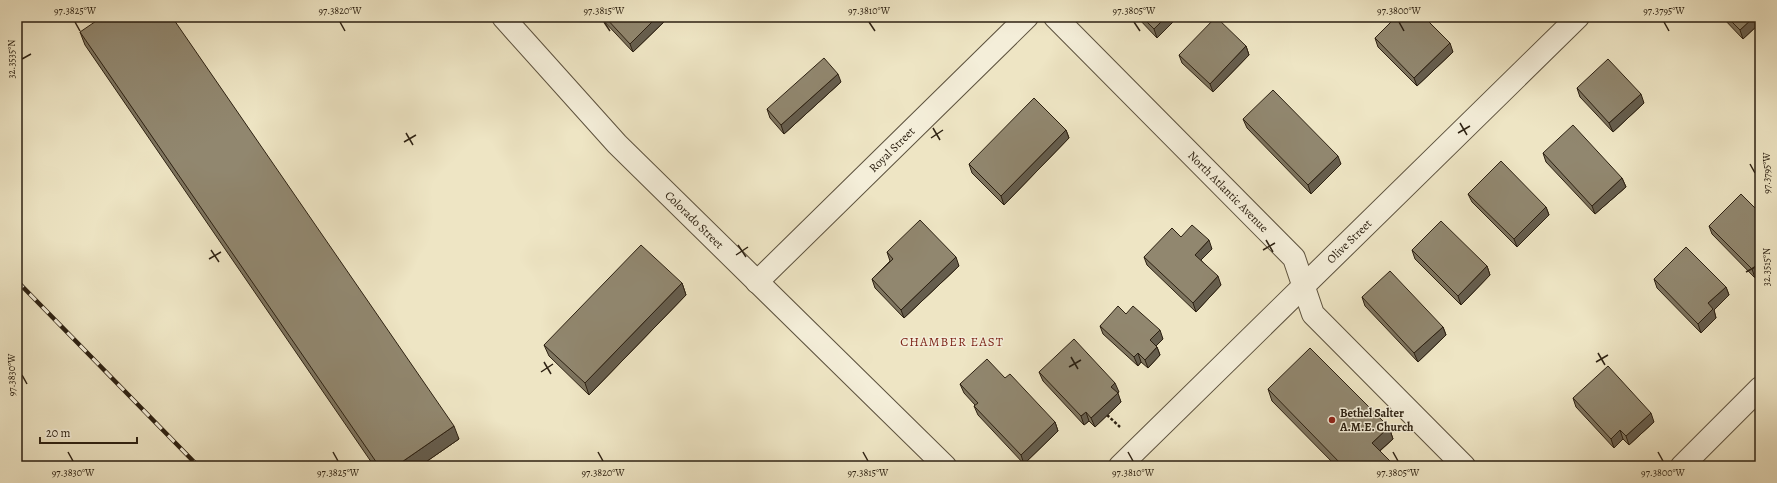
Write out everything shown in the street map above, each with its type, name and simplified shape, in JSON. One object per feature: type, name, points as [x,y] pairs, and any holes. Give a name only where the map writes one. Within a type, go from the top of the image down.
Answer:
[{"type":"street","name":"Colorado Street","points":[[503,17],[617,144],[945,466]]},
{"type":"street","name":"Royal Street","points":[[757,282],[1027,17]]},
{"type":"street","name":"North Atlantic Avenue","points":[[1055,17],[1294,258],[1313,314],[1464,466]]},
{"type":"street","name":"Olive Street","points":[[1120,466],[1578,17]]},
{"type":"street","points":[[1682,466],[1760,388]]},
{"type":"building","points":[[102,17],[172,17],[454,426],[396,466],[379,466],[80,32]]},
{"type":"building","points":[[605,17],[657,17],[630,44]]},
{"type":"building","points":[[1142,17],[1166,17],[1154,29]]},
{"type":"building","points":[[1216,17],[1246,46],[1210,84],[1179,55]]},
{"type":"building","points":[[1396,17],[1424,17],[1450,43],[1414,78],[1375,38]]},
{"type":"building","points":[[1727,17],[1754,17],[1740,30]]},
{"type":"building","points":[[824,58],[838,74],[781,125],[767,109]]},
{"type":"building","points":[[1608,59],[1641,94],[1609,123],[1577,88]]},
{"type":"building","points":[[1273,90],[1338,156],[1308,185],[1243,119]]},
{"type":"building","points":[[1034,98],[1066,130],[1001,196],[969,164]]},
{"type":"building","points":[[1573,125],[1622,178],[1592,206],[1543,153]]},
{"type":"building","points":[[1501,161],[1546,207],[1514,239],[1468,194]]},
{"type":"building","points":[[1741,194],[1760,213],[1760,261],[1752,269],[1709,226]]},
{"type":"building","points":[[920,220],[956,257],[901,310],[872,279],[893,259],[887,252]]},
{"type":"building","points":[[1441,221],[1487,266],[1458,296],[1412,250]]},
{"type":"building","points":[[1192,225],[1209,240],[1195,255],[1218,276],[1193,303],[1144,257],[1172,228],[1181,237]]},
{"type":"building","points":[[641,245],[682,283],[585,383],[544,345]]},
{"type":"building","points":[[1686,247],[1726,287],[1708,303],[1713,309],[1698,324],[1654,279]]},
{"type":"building","points":[[1390,271],[1443,327],[1414,353],[1362,297]]},
{"type":"building","points":[[1118,306],[1126,314],[1133,306],[1160,330],[1150,340],[1157,347],[1145,360],[1138,353],[1134,357],[1100,326]]},
{"type":"building","points":[[1074,339],[1115,383],[1111,387],[1118,393],[1091,418],[1086,412],[1081,416],[1039,372]]},
{"type":"building","name":"Bethel Salter A.M.E. Church","points":[[1310,348],[1389,427],[1372,443],[1390,461],[1385,466],[1343,466],[1268,389]]},
{"type":"building","points":[[987,359],[1005,378],[1010,374],[1055,422],[1021,455],[974,406],[978,403],[960,384]]},
{"type":"building","points":[[1608,366],[1651,413],[1626,436],[1620,430],[1611,439],[1573,398]]},
{"type":"railway","points":[[17,281],[198,466]]},
{"type":"place","name":"Bethel Salter A.M.E. Church","points":[[1332,420]]},
{"type":"district","name":"CHAMBER EAST","points":[[952,341]]}]
